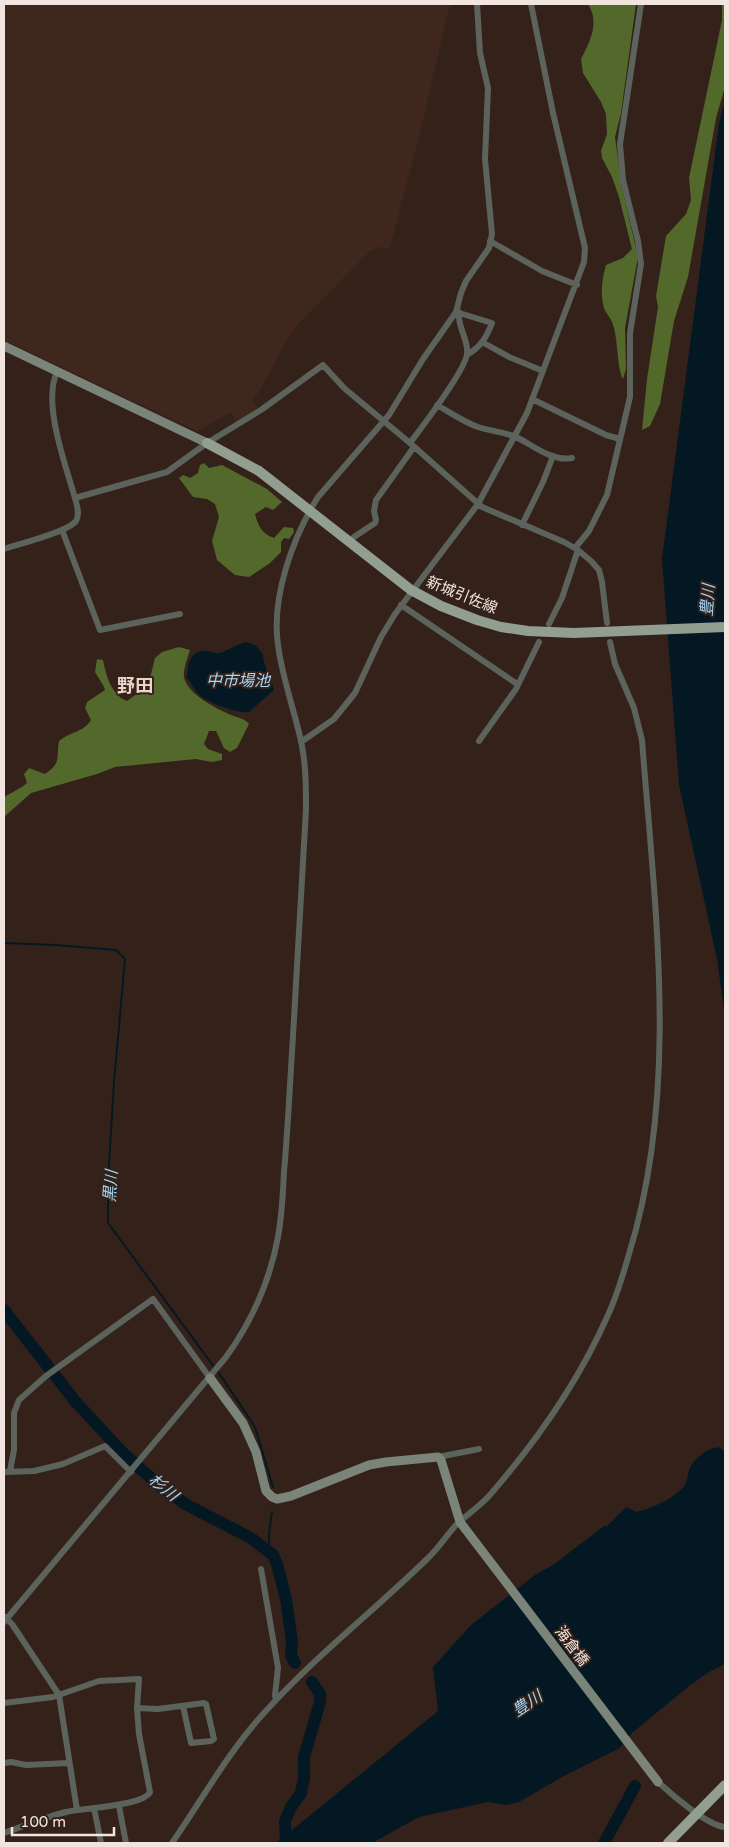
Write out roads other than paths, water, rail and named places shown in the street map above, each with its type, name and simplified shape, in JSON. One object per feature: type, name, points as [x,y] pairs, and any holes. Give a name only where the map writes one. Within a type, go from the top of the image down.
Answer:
[{"type":"main road","name":"新城引佐線","points":[[207,442],[260,472],[310,509],[411,590],[441,606],[501,627],[528,631],[574,633],[725,627]]},
{"type":"main road","points":[[668,1843],[725,1785]]},
{"type":"street","points":[[468,354],[460,328],[458,312],[460,293],[466,280],[488,248],[492,234],[486,158],[488,88],[480,53],[477,4]]},
{"type":"street","points":[[301,742],[334,719],[355,693],[381,637],[401,605],[478,504],[515,437],[577,285],[584,262],[585,248],[552,113],[531,4]]},
{"type":"street","points":[[549,624],[562,598],[576,549],[589,531],[607,494],[630,397],[630,332],[641,264],[638,241],[623,180],[620,144],[641,4]]},
{"type":"street","points":[[490,241],[536,268],[577,285]]},
{"type":"street","points":[[349,542],[375,523],[374,511],[376,500],[460,370],[468,354],[488,335],[492,323],[458,312]]},
{"type":"street","points":[[77,1810],[59,1695],[5,1618],[220,1366],[238,1341],[264,1288],[280,1227],[290,1093],[306,809],[306,776],[301,742],[278,644],[278,606],[283,578],[310,509],[318,497],[384,422],[423,359],[458,312]]},
{"type":"street","points":[[482,342],[509,357],[543,371]]},
{"type":"street","points":[[4,346],[207,442]]},
{"type":"street","points":[[75,498],[160,475],[172,469],[207,442],[261,410],[323,365],[344,388],[478,504],[494,514],[564,542],[595,564],[599,570],[602,582],[607,623]]},
{"type":"street","points":[[4,549],[62,530],[77,520],[78,512],[75,498],[54,414],[52,397],[57,372]]},
{"type":"street","points":[[532,399],[606,435],[620,439]]},
{"type":"street","points":[[437,405],[475,426],[515,437],[553,456],[572,458]]},
{"type":"street","points":[[522,525],[543,482],[553,456]]},
{"type":"street","points":[[62,530],[100,630],[180,614]]},
{"type":"street","points":[[401,605],[517,684]]},
{"type":"street","points":[[479,742],[496,719],[517,684],[539,642]]},
{"type":"street","points":[[172,1843],[251,1728],[276,1700],[428,1558],[489,1496],[546,1425],[589,1353],[609,1313],[639,1224],[648,1178],[656,1100],[659,1039],[659,984],[642,740],[634,708],[614,664],[610,642]]},
{"type":"street","points":[[132,1471],[105,1446],[63,1464],[34,1471],[7,1471],[14,1450],[15,1408],[19,1400],[27,1391],[49,1374],[153,1299],[212,1376],[243,1423],[256,1452],[266,1491],[276,1499],[291,1496],[369,1465],[479,1449]]},
{"type":"street","name":"海倉橋","points":[[438,1456],[441,1460],[456,1513],[462,1524],[658,1782]]},
{"type":"street","points":[[261,1569],[278,1668],[276,1700]]},
{"type":"street","points":[[4,1703],[54,1697],[99,1681],[139,1679],[137,1708],[139,1734],[150,1792],[147,1797],[119,1806],[64,1812],[4,1833]]},
{"type":"street","points":[[137,1708],[158,1709],[183,1706],[206,1704],[214,1740],[191,1743],[183,1706]]},
{"type":"street","points":[[4,1763],[11,1762],[26,1765],[69,1763]]},
{"type":"street","points":[[658,1782],[669,1793],[706,1820],[725,1827]]},
{"type":"street","points":[[119,1806],[126,1843]]},
{"type":"street","points":[[94,1808],[101,1843]]},
{"type":"water","name":"豊川","points":[[725,100],[725,1018],[717,959],[679,785],[662,559],[719,123]]},
{"type":"water","name":"中市場池","points":[[246,642],[255,645],[263,654],[264,663],[274,690],[249,712],[222,707],[198,694],[187,678],[191,658],[197,652],[220,653]]},
{"type":"water","name":"豊川","points":[[718,1447],[725,1451],[725,1664],[709,1672],[689,1686],[632,1733],[620,1748],[562,1777],[519,1802],[506,1805],[488,1802],[419,1817],[372,1843],[276,1843],[438,1711],[433,1667],[471,1625],[536,1574],[553,1565],[604,1526],[607,1526],[626,1507],[636,1512],[671,1498],[686,1483],[690,1467],[696,1460],[705,1452]]},
{"type":"waterway","name":"黒川","points":[[4,943],[116,950],[125,959],[114,1082],[108,1181],[108,1223],[223,1379],[255,1427],[273,1487]]},
{"type":"waterway","name":"杉川","points":[[4,1310],[75,1401],[123,1453],[161,1487],[187,1505],[251,1538],[273,1555],[286,1599],[292,1642],[291,1656],[295,1663]]},
{"type":"waterway","name":"黒川","points":[[269,1551],[272,1512]]},
{"type":"waterway","name":"杉川","points":[[286,1843],[285,1821],[291,1807],[301,1793],[304,1778],[304,1757],[320,1702],[320,1694],[312,1682]]},
{"type":"waterway","points":[[604,1843],[635,1786]]},
{"type":"district","name":"野田","points":[[135,686]]}]
